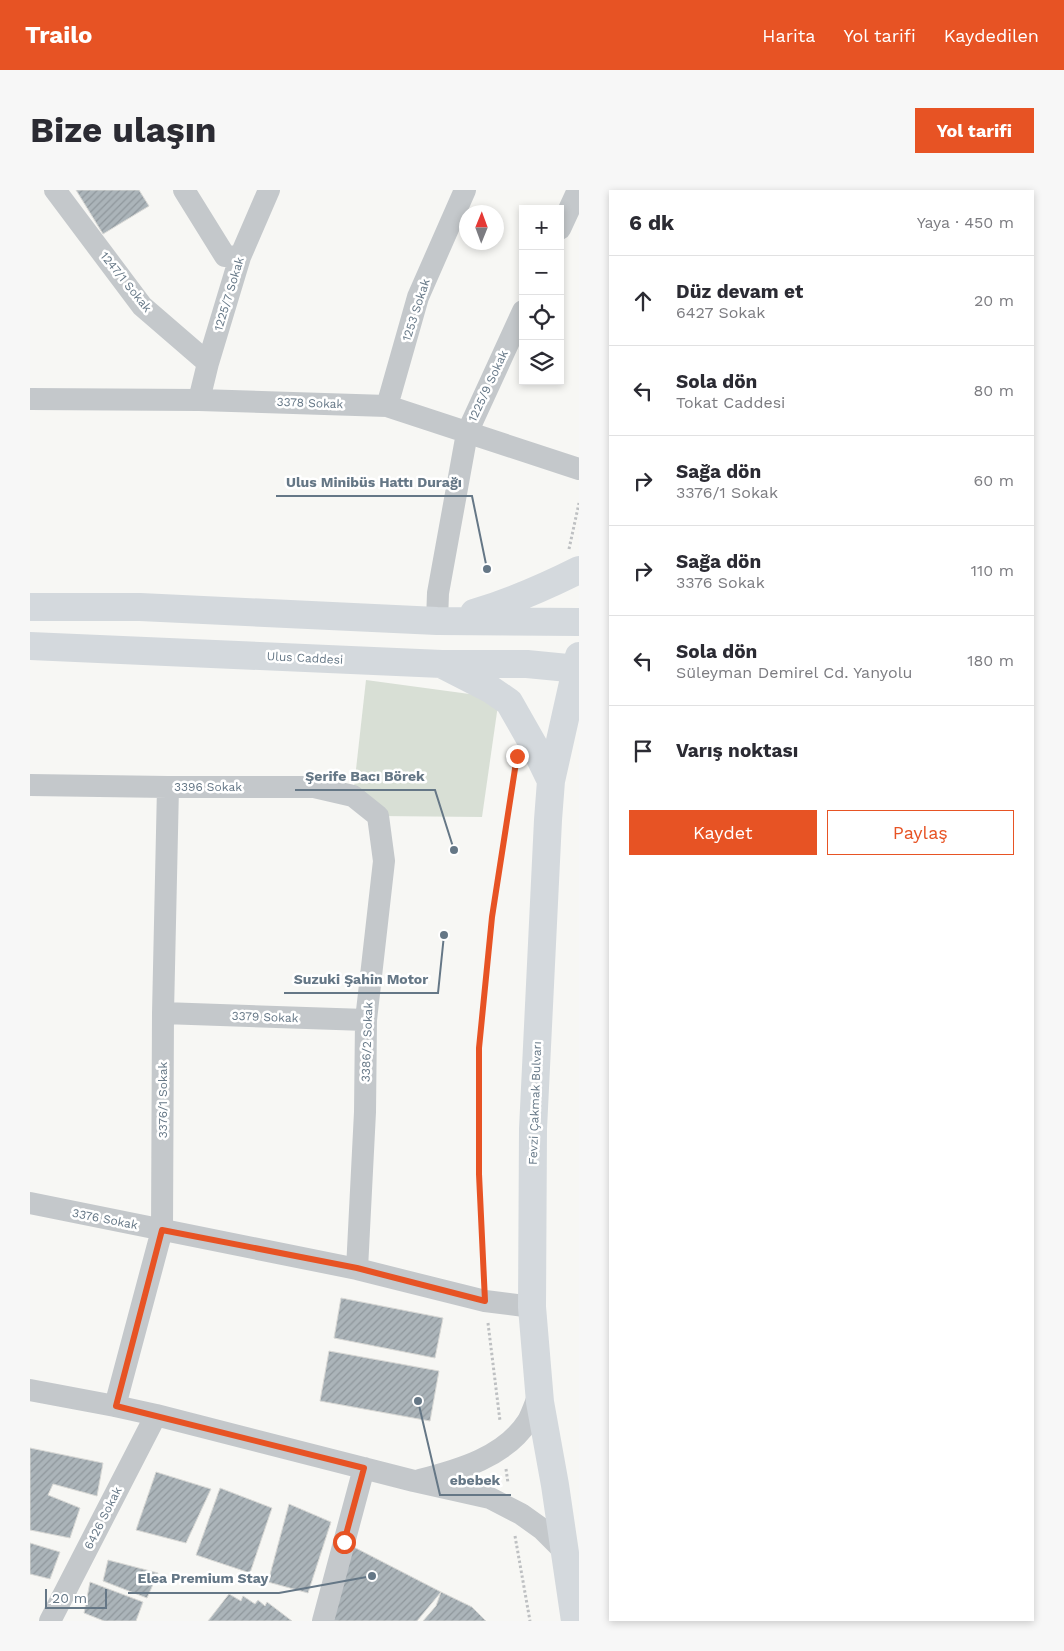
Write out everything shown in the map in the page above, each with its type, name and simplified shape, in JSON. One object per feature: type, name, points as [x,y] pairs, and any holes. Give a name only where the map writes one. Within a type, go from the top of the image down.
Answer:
[{"type":"main road","points":[[445,620],[503,605],[572,574]]},
{"type":"main road","points":[[30,607],[140,608],[445,620],[579,622]]},
{"type":"main road","name":"Ulus Caddesi","points":[[30,646],[442,664],[578,664]]},
{"type":"main road","points":[[442,664],[490,688],[509,702],[524,727],[551,781]]},
{"type":"main road","name":"Fevzi Çakmak Bulvarı","points":[[575,1621],[540,1392],[532,1307],[533,1129],[551,781],[578,664]]},
{"type":"street","name":"1247/1 Sokak","points":[[55,190],[142,306],[208,363]]},
{"type":"street","points":[[184,190],[225,256],[240,257]]},
{"type":"street","name":"1225/7 Sokak","points":[[199,400],[208,363],[240,257],[269,190]]},
{"type":"street","name":"1253 Sokak","points":[[387,406],[418,297],[465,190]]},
{"type":"street","points":[[564,220],[578,190]]},
{"type":"street","name":"1225/9 Sokak","points":[[445,620],[438,593],[466,433],[519,320]]},
{"type":"street","name":"3378 Sokak","points":[[30,399],[199,400],[387,406],[579,469]]},
{"type":"street","name":"3396 Sokak","points":[[30,785],[168,788],[314,787],[353,796],[378,816]]},
{"type":"street","name":"3376/1 Sokak","points":[[116,1406],[162,1230],[163,1013],[168,788]]},
{"type":"street","name":"3386/2 Sokak","points":[[357,1268],[365,1112],[366,1020],[384,861],[378,816]]},
{"type":"street","name":"3379 Sokak","points":[[163,1013],[366,1020]]},
{"type":"street","name":"3376 Sokak","points":[[30,1203],[357,1268],[485,1301],[532,1307]]},
{"type":"street","points":[[30,1390],[156,1415],[414,1481],[490,1498],[511,1508],[542,1529],[564,1551]]},
{"type":"street","points":[[414,1481],[447,1473],[478,1462],[503,1447],[528,1421],[540,1392]]},
{"type":"street","name":"6426 Sokak","points":[[50,1621],[156,1415]]},
{"type":"street","points":[[323,1621],[364,1468]]},
{"type":"path","points":[[572,574],[575,517],[579,504]]},
{"type":"path","points":[[524,727],[517,756],[492,917],[479,1048],[479,1174],[485,1301],[511,1508],[530,1621]]},
{"type":"shaded area","points":[[366,680],[499,698],[482,817],[378,816],[353,796]]},
{"type":"building","points":[[76,190],[139,190],[149,206],[103,234]]},
{"type":"building","points":[[341,1298],[443,1318],[435,1358],[334,1338]]},
{"type":"building","points":[[329,1351],[439,1371],[430,1421],[320,1401]]},
{"type":"building","points":[[30,1448],[103,1463],[97,1496],[53,1484],[48,1495],[80,1508],[70,1538],[30,1530]]},
{"type":"building","points":[[156,1472],[211,1489],[186,1543],[136,1530]]},
{"type":"building","points":[[220,1488],[272,1508],[250,1573],[196,1555]]},
{"type":"building","points":[[289,1504],[331,1522],[308,1593],[268,1582]]},
{"type":"building","points":[[344,1542],[441,1592],[417,1621],[323,1621]]},
{"type":"building","points":[[30,1543],[60,1552],[50,1579],[30,1574]]},
{"type":"building","points":[[108,1560],[158,1573],[147,1598],[103,1581]]},
{"type":"building","points":[[90,1582],[143,1602],[136,1621],[104,1621],[84,1613]]},
{"type":"building","points":[[441,1592],[472,1607],[486,1621],[423,1621],[436,1606]]},
{"type":"building","points":[[229,1594],[241,1601],[243,1596],[255,1604],[258,1600],[265,1606],[267,1602],[292,1621],[208,1621]]},
{"type":"place","name":"Ulus Minibüs Hattı Durağı","points":[[487,569]]},
{"type":"place","name":"Şerife Bacı Börek","points":[[454,850]]},
{"type":"place","name":"Suzuki Şahin Motor","points":[[444,935]]},
{"type":"place","name":"ebebek","points":[[418,1401]]},
{"type":"place","name":"Elea Premium Stay","points":[[372,1576]]},
{"type":"route","points":[[344,1542],[364,1468],[116,1406],[162,1230],[357,1268],[485,1301],[479,1174],[479,1048],[492,917],[517,756]]}]
